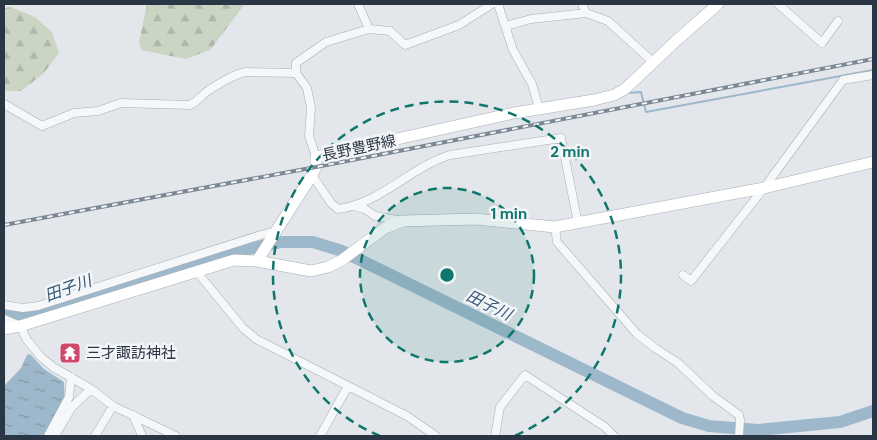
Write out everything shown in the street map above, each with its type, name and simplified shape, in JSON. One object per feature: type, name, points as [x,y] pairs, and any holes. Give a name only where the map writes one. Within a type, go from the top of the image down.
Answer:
[{"type":"main road","name":"長野豊野線","points":[[257,261],[312,175],[316,167],[316,157],[539,108],[594,100],[614,95],[625,89],[718,4]]},
{"type":"main road","points":[[6,322],[20,326],[234,260],[257,261],[311,270],[328,267],[342,260],[385,228],[403,221],[475,219],[555,227],[764,188],[873,162]]},
{"type":"street","points":[[358,4],[369,29]]},
{"type":"street","points":[[316,157],[309,136],[312,108],[307,88],[296,73],[296,63],[326,42],[369,29],[390,31],[405,45],[459,25],[492,4]]},
{"type":"street","points":[[498,4],[513,50],[532,84],[539,108]]},
{"type":"street","points":[[582,4],[586,13]]},
{"type":"street","points":[[778,4],[822,43],[838,21]]},
{"type":"street","points":[[506,26],[531,19],[586,13],[608,21],[653,62]]},
{"type":"street","points":[[4,104],[42,126],[74,113],[98,111],[121,102],[190,106],[213,88],[239,73],[296,73]]},
{"type":"street","points":[[683,275],[691,281],[764,188],[843,80],[873,75]]},
{"type":"street","points":[[312,175],[331,203],[338,209],[353,206],[401,182],[438,159],[450,155],[561,138],[578,223]]},
{"type":"street","points":[[353,206],[365,209],[375,216],[403,221]]},
{"type":"street","points":[[555,227],[557,242],[637,334],[678,363],[713,396],[739,415],[739,436]]},
{"type":"street","points":[[6,322],[8,306],[23,308],[38,306],[261,235],[275,233]]},
{"type":"street","points":[[197,272],[243,328],[256,339],[407,416],[436,436]]},
{"type":"street","points":[[94,289],[98,302]]},
{"type":"street","points":[[20,326],[26,340],[40,357],[53,367],[70,376],[113,406],[176,436]]},
{"type":"street","points":[[495,436],[500,407],[525,375],[605,427],[614,436]]},
{"type":"street","points":[[48,436],[69,397],[70,376]]},
{"type":"street","points":[[320,436],[348,386]]},
{"type":"street","points":[[56,436],[72,407],[90,389]]},
{"type":"street","points":[[95,436],[113,406]]},
{"type":"street","points":[[133,415],[142,436]]},
{"type":"green space","points":[[147,4],[245,4],[210,50],[186,59],[141,50],[139,42]]},
{"type":"green space","points":[[11,7],[35,17],[52,32],[59,53],[44,73],[21,91],[4,91],[4,8]]},
{"type":"water","points":[[30,354],[44,369],[64,382],[65,402],[45,436],[4,436],[4,386],[21,368],[27,355]]},
{"type":"waterway","points":[[628,93],[641,92],[646,112],[873,70]]},
{"type":"waterway","name":"田子川","points":[[4,312],[34,317],[96,295],[252,248],[281,242],[313,242],[342,251],[682,418],[709,426],[758,430],[840,422],[873,411]]},
{"type":"railway","points":[[4,225],[316,167],[873,59]]},
{"type":"place","name":"三才諏訪神社","points":[[70,353]]}]
